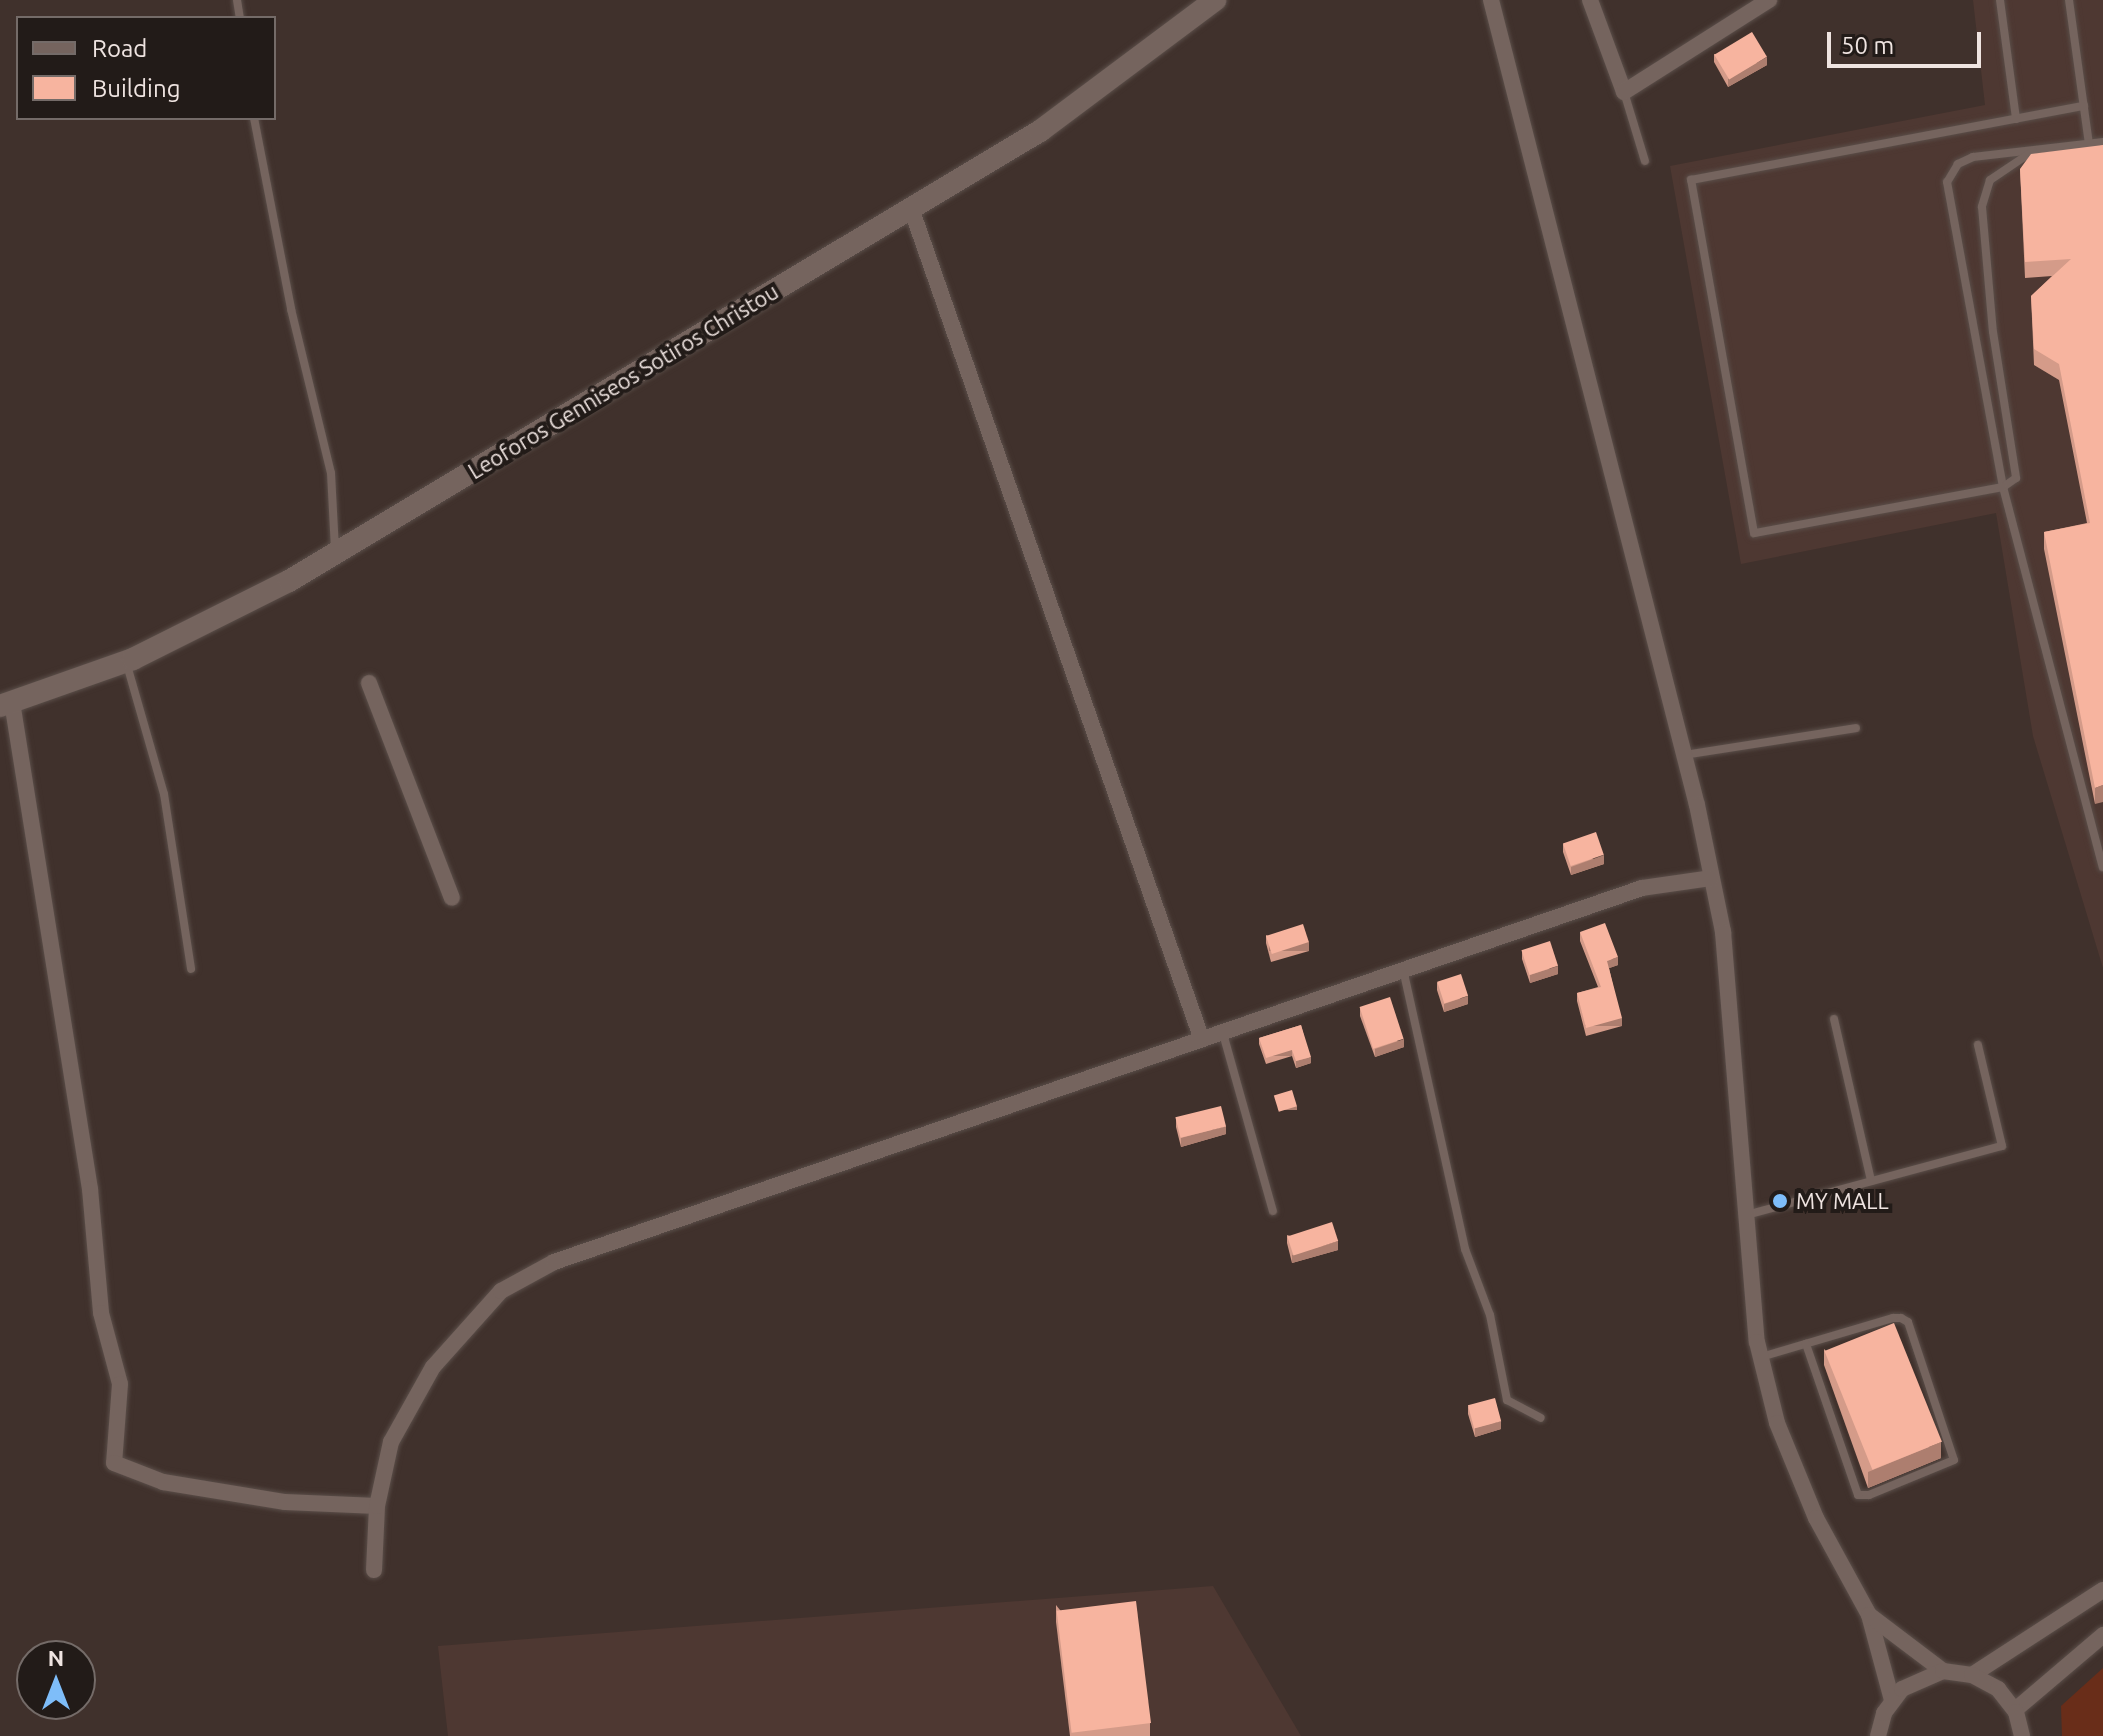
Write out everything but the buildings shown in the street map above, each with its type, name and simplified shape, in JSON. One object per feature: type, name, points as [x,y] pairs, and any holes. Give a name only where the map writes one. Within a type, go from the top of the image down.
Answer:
[{"type":"main road","name":"Leoforos Genniseos Sotiros Christou","points":[[6,704],[126,662],[335,553],[1040,131],[1215,0]]},
{"type":"street","points":[[1491,0],[1683,755],[1723,932],[1761,1357],[1777,1423],[1816,1518],[1869,1615],[1892,1700]]},
{"type":"street","points":[[1590,0],[1624,92],[1769,0]]},
{"type":"street","points":[[911,208],[1201,1037]]},
{"type":"street","points":[[369,683],[452,898]]},
{"type":"street","points":[[6,704],[90,1189],[101,1313],[120,1384],[114,1463],[163,1482],[285,1502],[377,1506]]},
{"type":"street","points":[[374,1570],[377,1506],[391,1442],[433,1367],[501,1291],[554,1262],[1222,1029],[1642,888],[1711,878]]},
{"type":"street","points":[[1972,1675],[2103,1590]]},
{"type":"street","points":[[1869,1615],[1943,1671]]},
{"type":"street","points":[[2015,1710],[2103,1635]]},
{"type":"street","points":[[1878,1736],[1892,1700],[1914,1680],[1943,1671],[1972,1675],[1998,1689],[2015,1710],[2022,1736]]},
{"type":"lane","points":[[2000,0],[2016,119]]},
{"type":"lane","points":[[2069,0],[2089,144]]},
{"type":"lane","points":[[1624,92],[1645,161]]},
{"type":"lane","points":[[2033,151],[1990,180],[1982,207],[1993,332],[2016,478],[2003,487],[1754,533],[1690,183],[1695,177],[2084,106]]},
{"type":"lane","points":[[254,120],[291,309],[331,473],[335,553]]},
{"type":"lane","points":[[2103,142],[1966,160],[1952,169],[1947,182],[2003,487],[2103,867]]},
{"type":"lane","points":[[126,662],[164,794],[191,969]]},
{"type":"lane","points":[[1683,755],[1856,728]]},
{"type":"lane","points":[[1403,969],[1465,1249],[1490,1315],[1507,1400],[1541,1418]]},
{"type":"lane","points":[[1834,1019],[1871,1181]]},
{"type":"lane","points":[[1222,1029],[1273,1211]]},
{"type":"lane","points":[[1746,1215],[2002,1146],[1978,1045]]},
{"type":"lane","points":[[1761,1357],[1893,1318],[1908,1322],[1954,1460],[1869,1495],[1858,1495],[1806,1344]]},
{"type":"shaded area","points":[[1973,0],[2103,0],[2103,968],[2033,736],[1996,513],[1741,564],[1670,166],[1985,105]]},
{"type":"shaded area","points":[[1213,1586],[1301,1736],[448,1736],[438,1646]]},
{"type":"shaded area","points":[[2103,1668],[2103,1736],[2062,1736],[2061,1706]]},
{"type":"place","name":"MY MALL","points":[[1780,1201]]}]
